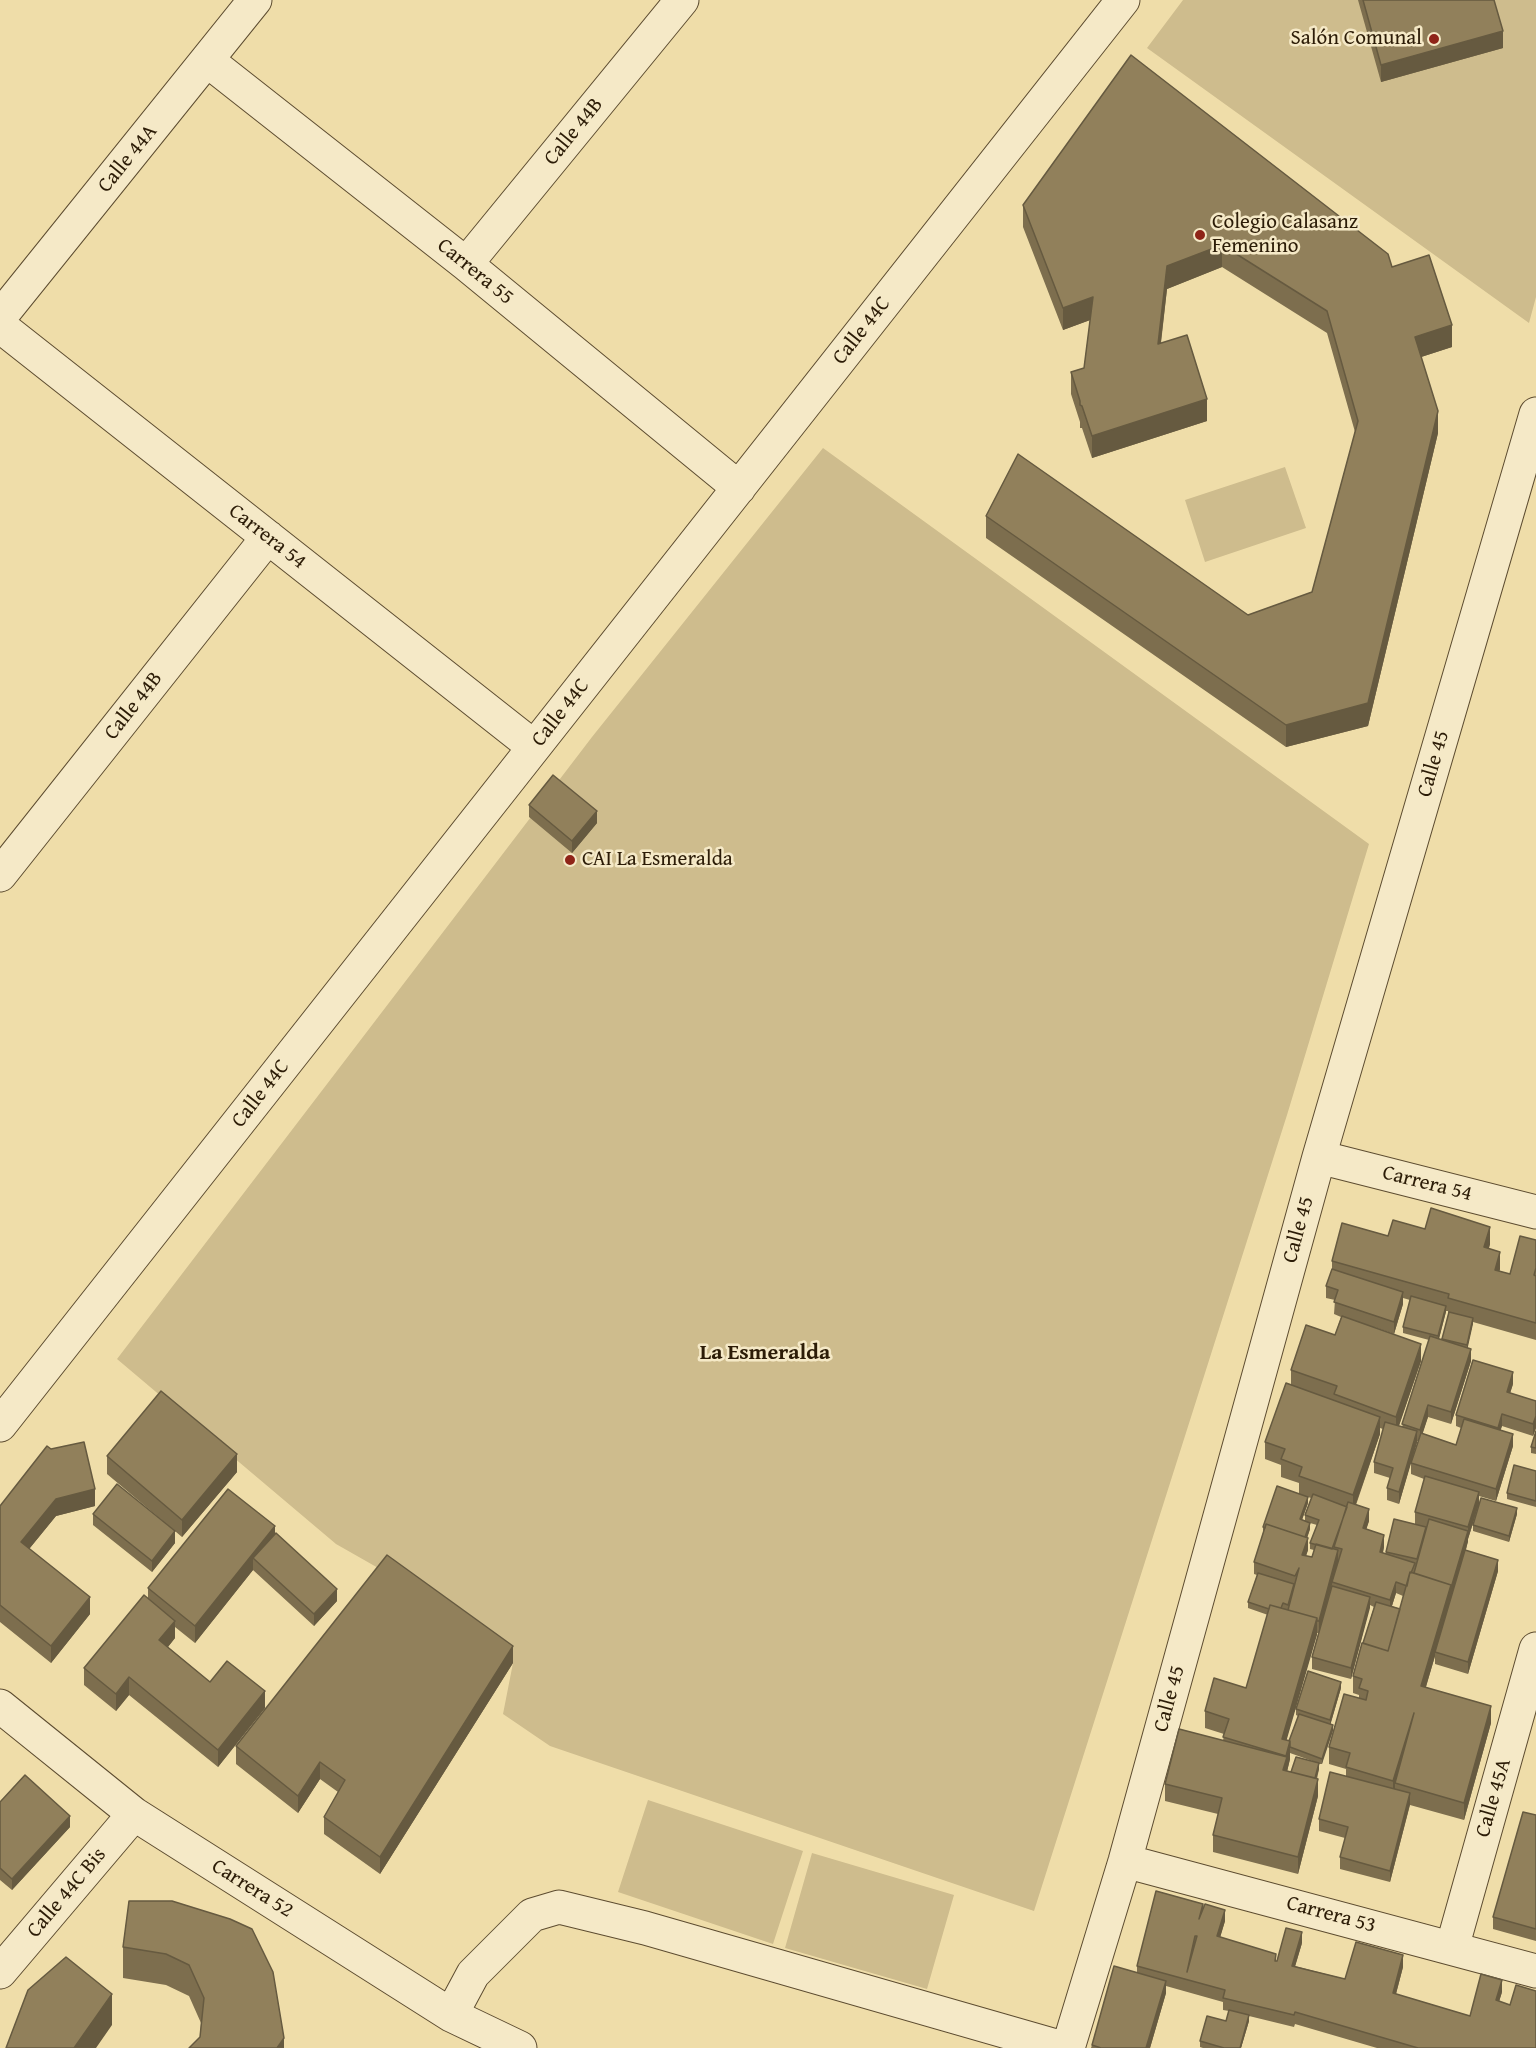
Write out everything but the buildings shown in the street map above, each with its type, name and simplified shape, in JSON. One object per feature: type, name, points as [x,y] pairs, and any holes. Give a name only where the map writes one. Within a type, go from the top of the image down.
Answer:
[{"type":"street","name":"Calle 44A","points":[[0,317],[255,0]]},
{"type":"street","name":"Calle 44B","points":[[466,264],[682,0]]},
{"type":"street","name":"Calle 44C","points":[[0,1425],[1123,0]]},
{"type":"street","name":"Carrera 55","points":[[208,61],[466,264],[739,488]]},
{"type":"street","name":"Carrera 54","points":[[0,326],[534,747]]},
{"type":"street","name":"Calle 45","points":[[1068,2048],[1125,1861],[1319,1157],[1536,414]]},
{"type":"street","name":"Calle 44B","points":[[0,875],[268,537]]},
{"type":"street","name":"Carrera 54","points":[[1319,1157],[1536,1212]]},
{"type":"street","name":"Calle 45A","points":[[1452,1948],[1536,1649]]},
{"type":"street","name":"Carrera 52","points":[[0,1706],[134,1814],[451,2015],[520,2048]]},
{"type":"street","name":"Calle 44C Bis","points":[[0,1972],[134,1814]]},
{"type":"street","name":"Carrera 53","points":[[1125,1861],[1536,1971]]},
{"type":"street","points":[[451,2015],[473,1974],[532,1915],[559,1907],[645,1928],[1063,2048]]},
{"type":"shaded area","points":[[1183,0],[1536,0],[1536,297],[1529,323],[1147,48]]},
{"type":"shaded area","points":[[823,448],[1369,844],[1287,1115],[1034,1911],[550,1746],[503,1714],[513,1663],[387,1573],[336,1544],[117,1359],[592,737]]},
{"type":"shaded area","points":[[1285,467],[1306,528],[1205,562],[1185,500]]},
{"type":"shaded area","points":[[648,1800],[803,1851],[773,1944],[618,1892]]},
{"type":"shaded area","points":[[812,1853],[954,1895],[927,1989],[785,1948]]},
{"type":"place","name":"Salón Comunal","points":[[1434,39]]},
{"type":"place","name":"Colegio Calasanz Femenino","points":[[1200,235]]},
{"type":"place","name":"CAI La Esmeralda","points":[[570,860]]},
{"type":"district","name":"La Esmeralda","points":[[765,1353]]}]
